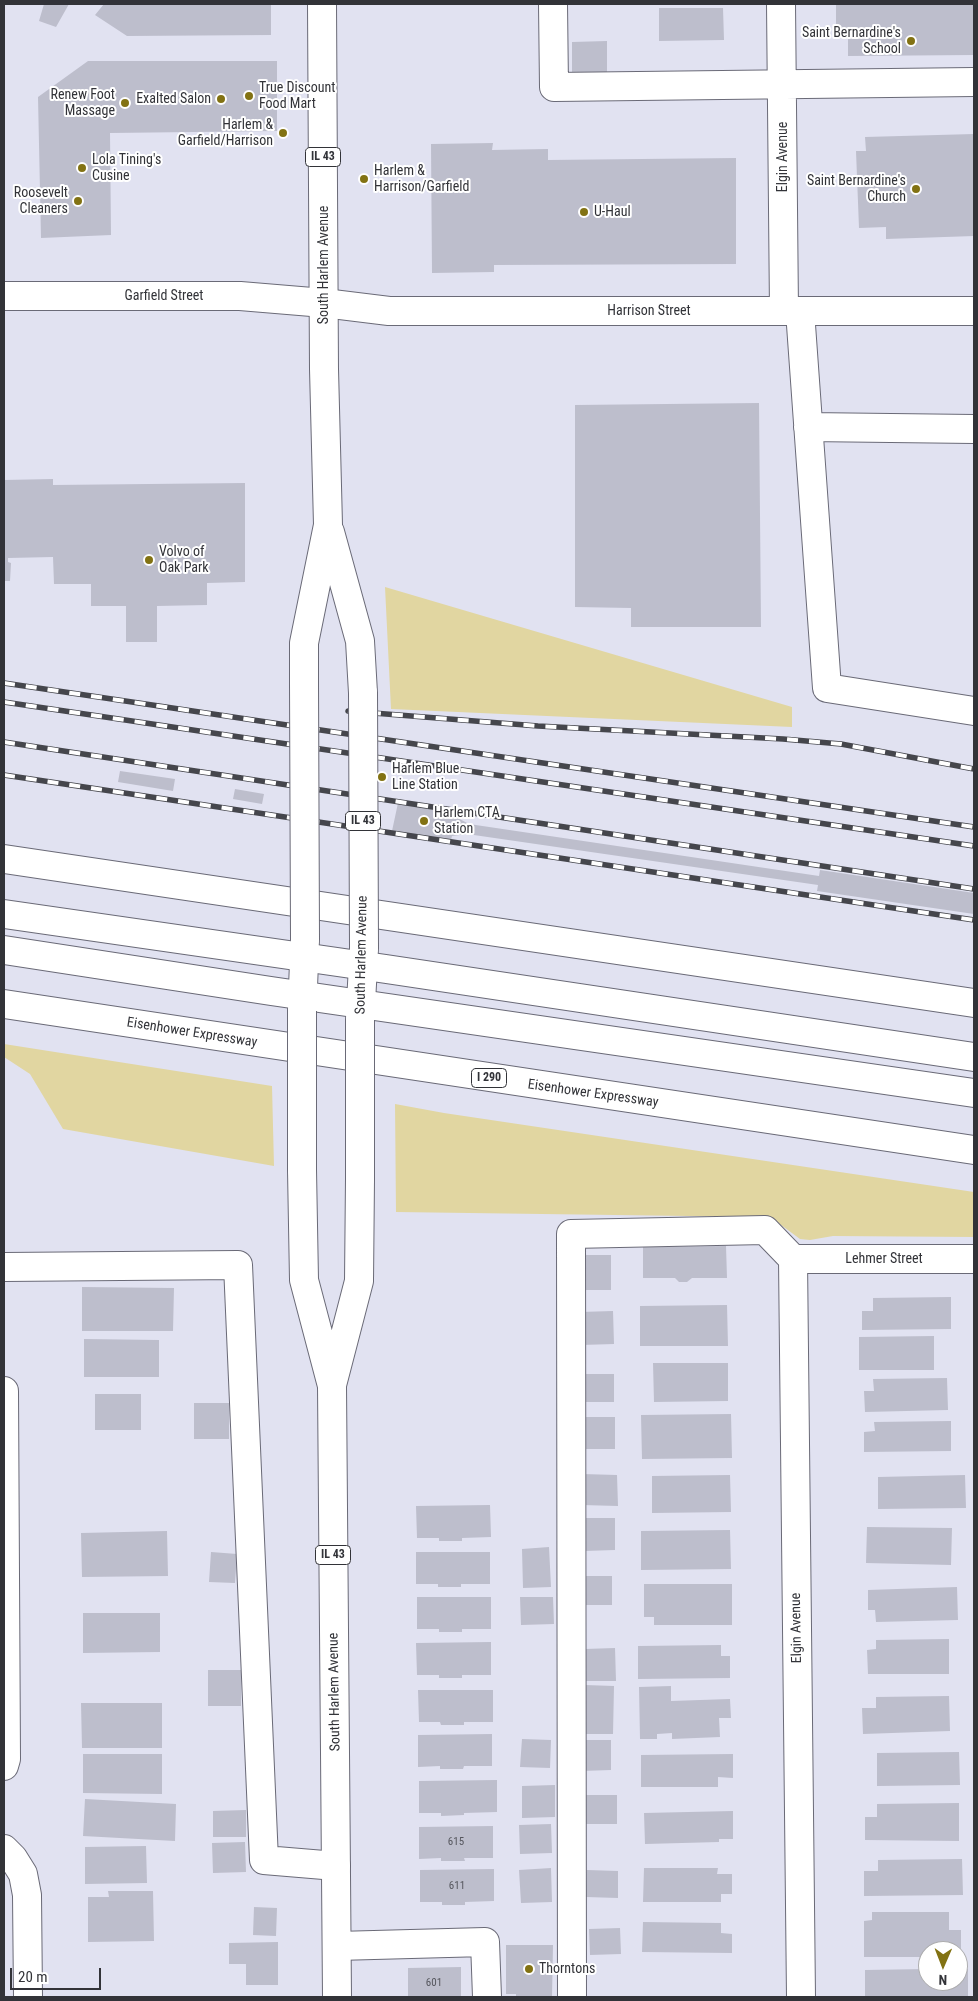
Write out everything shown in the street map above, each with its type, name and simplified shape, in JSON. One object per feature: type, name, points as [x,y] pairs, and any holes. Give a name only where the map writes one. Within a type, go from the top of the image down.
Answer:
[{"type":"main road","name":"South Harlem Avenue","points":[[322,4],[324,369],[328,526],[304,643],[305,948],[302,1003],[302,1170],[304,1280],[332,1386],[337,1997]]},
{"type":"main road","points":[[553,4],[554,87],[974,82]]},
{"type":"main road","name":"Elgin Avenue","points":[[782,4],[782,84],[792,311],[808,427],[827,688],[974,711]]},
{"type":"main road","name":"Garfield Street","points":[[4,296],[240,296],[324,302]]},
{"type":"main road","name":"Harrison Street","points":[[324,302],[390,311],[974,311]]},
{"type":"main road","points":[[808,427],[974,429]]},
{"type":"main road","name":"South Harlem Avenue","points":[[328,526],[360,641],[363,693],[363,957],[359,1281],[332,1386]]},
{"type":"main road","points":[[4,859],[974,1003]]},
{"type":"main road","points":[[4,914],[305,948],[974,1057]]},
{"type":"main road","points":[[4,950],[361,1012],[974,1093]]},
{"type":"main road","name":"Eisenhower Expressway","points":[[4,1004],[416,1068],[974,1150]]},
{"type":"main road","points":[[572,1997],[571,1234],[765,1230],[793,1259]]},
{"type":"main road","name":"Elgin Avenue","points":[[793,1259],[801,1997]]},
{"type":"main road","name":"Lehmer Street","points":[[793,1259],[974,1259]]},
{"type":"main road","points":[[4,1267],[238,1265],[264,1860],[336,1866]]},
{"type":"main road","points":[[4,1391],[6,1740],[4,1766]]},
{"type":"main road","points":[[4,1849],[13,1858],[23,1874],[27,1895],[28,1997]]},
{"type":"main road","points":[[337,1946],[486,1942],[487,1997]]},
{"type":"shaded area","points":[[385,587],[792,707],[792,727],[391,709]]},
{"type":"shaded area","points":[[4,1044],[272,1086],[274,1166],[63,1129],[30,1074],[4,1057]]},
{"type":"shaded area","points":[[395,1104],[444,1113],[974,1192],[974,1237],[833,1236],[810,1240],[800,1239],[773,1219],[761,1217],[396,1212]]},
{"type":"building","points":[[44,4],[69,4],[56,27],[39,21]]},
{"type":"building","points":[[104,4],[271,4],[271,35],[127,36],[95,15]]},
{"type":"building","name":"Saint Bernardine's School","points":[[836,4],[974,4],[974,55],[848,56],[848,28],[836,28]]},
{"type":"building","points":[[659,8],[723,8],[724,40],[659,41]]},
{"type":"building","points":[[607,41],[607,76],[572,76],[572,42]]},
{"type":"building","points":[[88,61],[277,61],[277,131],[110,133],[111,235],[41,238],[38,97]]},
{"type":"building","name":"Saint Bernardine's Church","points":[[974,134],[974,236],[886,239],[886,227],[859,228],[856,151],[866,151],[865,137]]},
{"type":"building","name":"U-Haul","points":[[493,143],[492,150],[548,149],[548,160],[736,158],[736,264],[494,265],[494,272],[432,273],[431,144]]},
{"type":"building","points":[[759,403],[761,627],[631,627],[631,608],[575,607],[575,405]]},
{"type":"building","name":"Volvo of Oak Park","points":[[53,479],[53,485],[245,483],[245,582],[207,583],[207,605],[157,606],[157,642],[126,642],[126,606],[91,606],[91,584],[54,584],[53,557],[8,558],[8,562],[11,563],[10,581],[4,581],[4,480]]},
{"type":"building","points":[[120,771],[175,779],[173,791],[118,782]]},
{"type":"building","points":[[235,789],[264,794],[262,804],[233,799]]},
{"type":"building","points":[[398,803],[454,813],[454,816],[469,824],[819,876],[820,870],[974,893],[974,914],[817,891],[818,885],[467,834],[452,836],[451,840],[392,831]]},
{"type":"building","points":[[726,1246],[727,1278],[692,1278],[687,1282],[679,1282],[675,1278],[643,1278],[643,1247]]},
{"type":"building","points":[[580,1255],[611,1255],[611,1290],[580,1290]]},
{"type":"building","points":[[82,1287],[174,1288],[173,1331],[82,1331]]},
{"type":"building","points":[[951,1297],[951,1329],[862,1330],[862,1311],[873,1311],[873,1298]]},
{"type":"building","points":[[727,1305],[728,1346],[640,1346],[640,1306]]},
{"type":"building","points":[[613,1311],[614,1344],[581,1345],[580,1312]]},
{"type":"building","points":[[934,1336],[934,1370],[859,1370],[859,1337]]},
{"type":"building","points":[[84,1339],[159,1340],[159,1377],[84,1377]]},
{"type":"building","points":[[653,1363],[728,1363],[728,1401],[654,1402]]},
{"type":"building","points":[[583,1374],[614,1374],[614,1402],[583,1402]]},
{"type":"building","points":[[947,1378],[948,1410],[865,1412],[864,1391],[874,1391],[873,1379]]},
{"type":"building","points":[[95,1394],[141,1394],[141,1430],[95,1430]]},
{"type":"building","points":[[194,1403],[229,1403],[229,1439],[194,1439]]},
{"type":"building","points":[[731,1414],[732,1458],[642,1459],[641,1415]]},
{"type":"building","points":[[582,1417],[615,1417],[615,1449],[581,1449]]},
{"type":"building","points":[[951,1421],[951,1451],[864,1452],[864,1432],[875,1431],[874,1422]]},
{"type":"building","points":[[582,1474],[617,1475],[618,1506],[582,1505]]},
{"type":"building","points":[[730,1475],[731,1512],[652,1513],[652,1476]]},
{"type":"building","points":[[965,1475],[966,1508],[878,1509],[878,1477]]},
{"type":"building","points":[[490,1505],[491,1537],[462,1538],[462,1541],[439,1541],[439,1538],[417,1538],[416,1506]]},
{"type":"building","points":[[584,1518],[615,1518],[615,1550],[584,1551]]},
{"type":"building","points":[[867,1527],[952,1528],[951,1565],[866,1563]]},
{"type":"building","points":[[730,1530],[731,1569],[641,1570],[641,1531]]},
{"type":"building","points":[[167,1531],[168,1576],[82,1577],[81,1533]]},
{"type":"building","points":[[549,1547],[551,1587],[523,1588],[522,1549]]},
{"type":"building","points":[[211,1552],[237,1554],[235,1583],[209,1582]]},
{"type":"building","points":[[416,1552],[490,1552],[490,1584],[461,1584],[461,1587],[438,1587],[438,1584],[416,1584]]},
{"type":"building","points":[[583,1576],[612,1576],[612,1605],[583,1605]]},
{"type":"building","points":[[644,1584],[732,1584],[732,1625],[654,1625],[654,1617],[644,1617]]},
{"type":"building","points":[[957,1587],[958,1620],[876,1622],[875,1610],[868,1610],[868,1590]]},
{"type":"building","points":[[417,1597],[491,1597],[491,1629],[462,1629],[462,1632],[439,1632],[439,1629],[417,1629]]},
{"type":"building","points":[[520,1597],[553,1597],[554,1624],[521,1625]]},
{"type":"building","points":[[83,1613],[160,1613],[160,1652],[83,1653]]},
{"type":"building","points":[[949,1639],[949,1674],[868,1674],[867,1650],[876,1649],[876,1640]]},
{"type":"building","points":[[491,1642],[491,1675],[462,1675],[462,1678],[439,1678],[439,1675],[417,1675],[416,1643]]},
{"type":"building","points":[[721,1645],[721,1656],[730,1656],[730,1678],[638,1679],[638,1646]]},
{"type":"building","points":[[615,1648],[616,1681],[586,1681],[585,1649]]},
{"type":"building","points":[[208,1670],[241,1670],[241,1706],[208,1706]]},
{"type":"building","points":[[585,1685],[614,1686],[613,1734],[585,1734]]},
{"type":"building","points":[[671,1686],[671,1701],[730,1699],[731,1718],[719,1718],[720,1737],[672,1739],[672,1733],[657,1734],[657,1739],[640,1739],[639,1687]]},
{"type":"building","points":[[418,1690],[493,1690],[493,1722],[464,1722],[464,1725],[441,1725],[440,1722],[419,1722]]},
{"type":"building","points":[[949,1696],[950,1731],[863,1734],[862,1708],[876,1708],[876,1697]]},
{"type":"building","points":[[81,1703],[162,1703],[162,1748],[82,1748]]},
{"type":"building","points":[[492,1734],[492,1766],[464,1766],[463,1769],[440,1769],[440,1766],[418,1767],[418,1735]]},
{"type":"building","points":[[522,1739],[551,1740],[550,1768],[520,1767]]},
{"type":"building","points":[[580,1740],[611,1740],[611,1770],[581,1771]]},
{"type":"building","points":[[959,1752],[960,1785],[877,1786],[877,1753]]},
{"type":"building","points":[[83,1754],[162,1754],[162,1794],[83,1793]]},
{"type":"building","points":[[733,1754],[733,1778],[718,1777],[718,1787],[641,1787],[641,1755]]},
{"type":"building","points":[[497,1780],[497,1812],[441,1816],[441,1813],[419,1813],[419,1781]]},
{"type":"building","points":[[555,1785],[555,1817],[522,1818],[522,1786]]},
{"type":"building","points":[[585,1795],[617,1795],[617,1824],[585,1824]]},
{"type":"building","points":[[85,1799],[176,1804],[175,1841],[83,1836]]},
{"type":"building","points":[[959,1803],[959,1841],[865,1840],[865,1817],[877,1817],[877,1804]]},
{"type":"building","points":[[246,1810],[246,1837],[213,1837],[213,1811]]},
{"type":"building","points":[[733,1811],[733,1839],[719,1839],[719,1842],[645,1844],[644,1813]]},
{"type":"building","points":[[551,1824],[552,1853],[520,1854],[519,1825]]},
{"type":"building","points":[[493,1826],[493,1858],[464,1858],[465,1861],[441,1861],[441,1858],[419,1859],[419,1827]]},
{"type":"building","points":[[245,1842],[246,1872],[213,1873],[212,1843]]},
{"type":"building","points":[[146,1846],[147,1883],[85,1884],[85,1847]]},
{"type":"building","points":[[962,1859],[963,1895],[864,1896],[864,1871],[878,1871],[878,1860]]},
{"type":"building","points":[[551,1868],[552,1902],[521,1903],[519,1870]]},
{"type":"building","points":[[644,1868],[718,1868],[717,1874],[732,1874],[732,1894],[721,1894],[721,1902],[643,1902]]},
{"type":"building","points":[[494,1869],[494,1901],[465,1902],[465,1905],[442,1905],[442,1902],[420,1902],[420,1870]]},
{"type":"building","points":[[587,1870],[618,1871],[618,1898],[586,1897]]},
{"type":"building","points":[[108,1891],[153,1891],[154,1941],[88,1942],[88,1897],[109,1897]]},
{"type":"building","points":[[254,1907],[277,1908],[276,1936],[253,1935]]},
{"type":"building","points":[[872,1912],[949,1912],[949,1930],[961,1930],[961,1941],[918,1941],[918,1957],[864,1957],[864,1921],[872,1920]]},
{"type":"building","points":[[643,1922],[721,1923],[721,1933],[732,1934],[732,1953],[642,1952]]},
{"type":"building","points":[[620,1928],[621,1954],[590,1955],[589,1929]]},
{"type":"building","points":[[278,1942],[278,1985],[246,1985],[246,1964],[229,1964],[229,1943]]},
{"type":"building","name":"Thorntons","points":[[506,1945],[553,1945],[552,1997],[516,1997],[516,1994],[506,1994]]},
{"type":"building","points":[[461,1967],[461,1997],[408,1997],[408,1968]]},
{"type":"building","points":[[918,1969],[918,1991],[968,1991],[968,1997],[865,1997],[865,1970]]},
{"type":"railway","points":[[4,683],[974,827]]},
{"type":"railway","points":[[4,702],[974,846]]},
{"type":"railway","points":[[348,711],[538,726],[783,739],[841,744],[974,769]]},
{"type":"railway","points":[[4,742],[974,889]]},
{"type":"railway","points":[[4,775],[974,920]]},
{"type":"place","name":"Saint Bernardine's School","points":[[911,41]]},
{"type":"place","name":"True Discount Food Mart","points":[[249,96]]},
{"type":"place","name":"Exalted Salon","points":[[221,99]]},
{"type":"place","name":"Renew Foot Massage","points":[[125,103]]},
{"type":"place","name":"Harlem & Garfield/Harrison","points":[[283,133]]},
{"type":"place","name":"Lola Tining's Cusine","points":[[82,168]]},
{"type":"place","name":"Harlem & Harrison/Garfield","points":[[364,179]]},
{"type":"place","name":"Saint Bernardine's Church","points":[[916,189]]},
{"type":"place","name":"Roosevelt Cleaners","points":[[78,201]]},
{"type":"place","name":"U-Haul","points":[[584,212]]},
{"type":"place","name":"Volvo of Oak Park","points":[[149,560]]},
{"type":"place","name":"Harlem Blue Line Station","points":[[382,777]]},
{"type":"place","name":"Harlem CTA Station","points":[[424,821]]},
{"type":"place","name":"Thorntons","points":[[529,1969]]}]
